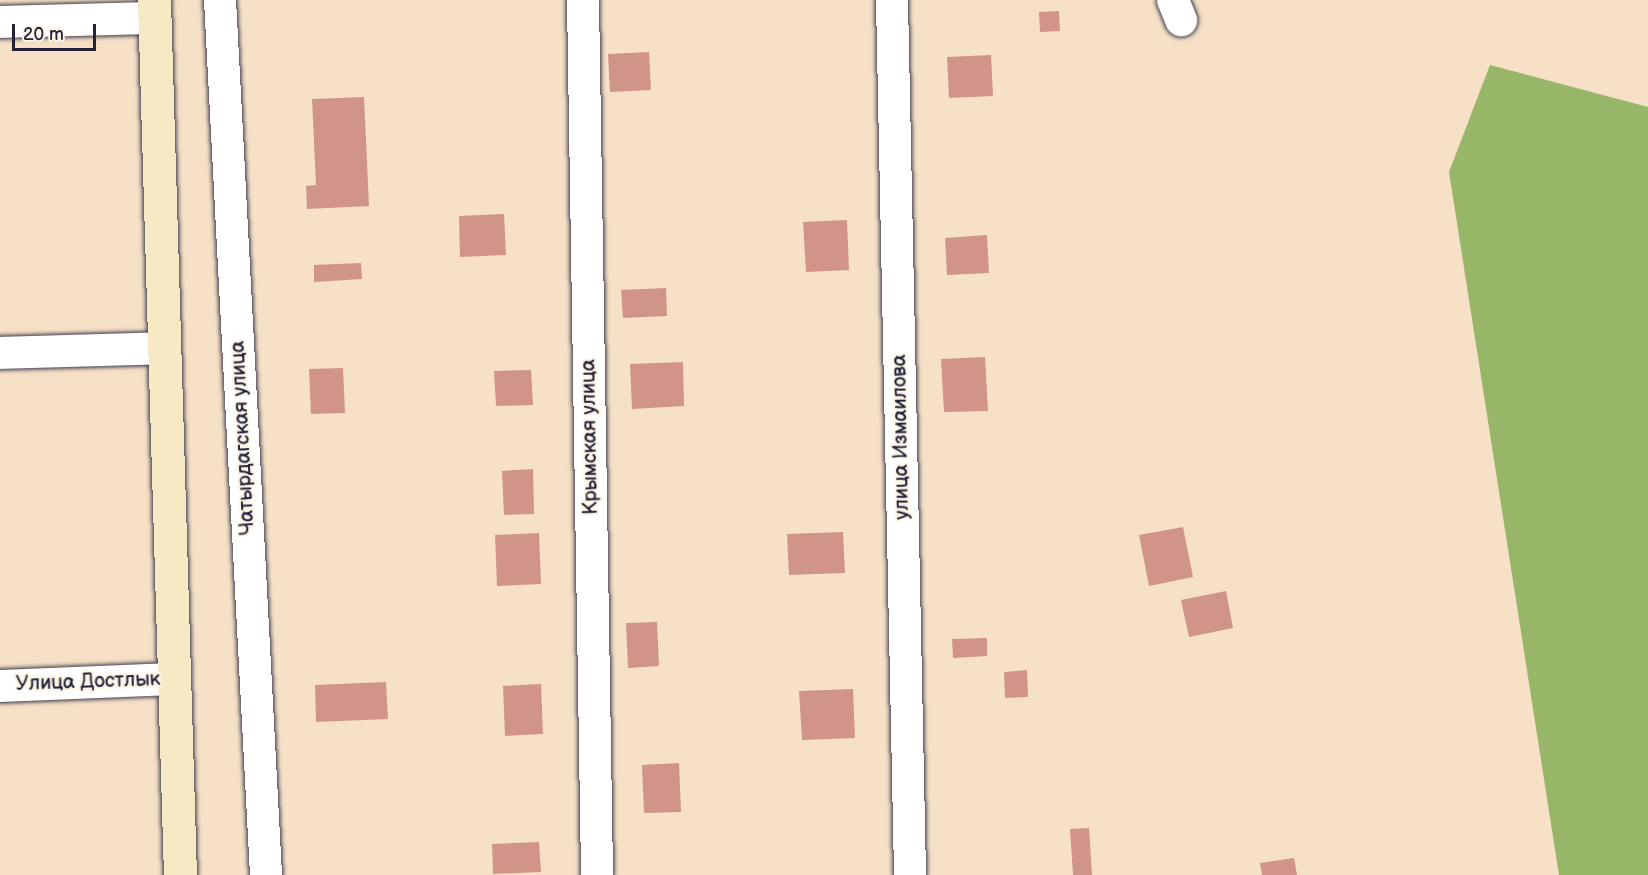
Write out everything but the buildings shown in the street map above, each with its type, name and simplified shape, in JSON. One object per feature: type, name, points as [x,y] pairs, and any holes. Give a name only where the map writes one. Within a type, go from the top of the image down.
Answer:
[{"type":"main road","points":[[154,9],[180,875]]},
{"type":"street","name":"Чатырдагская улица","points":[[220,0],[266,875]]},
{"type":"street","name":"Крымская улица","points":[[584,0],[597,875]]},
{"type":"street","name":"улица Измаилова","points":[[892,0],[910,875]]},
{"type":"street","points":[[0,21],[154,9]]},
{"type":"street","points":[[0,353],[164,348]]},
{"type":"street","name":"Улица Достлык","points":[[0,686],[175,679]]},
{"type":"green space","points":[[1490,65],[1648,107],[1648,875],[1559,875],[1449,172]]}]
